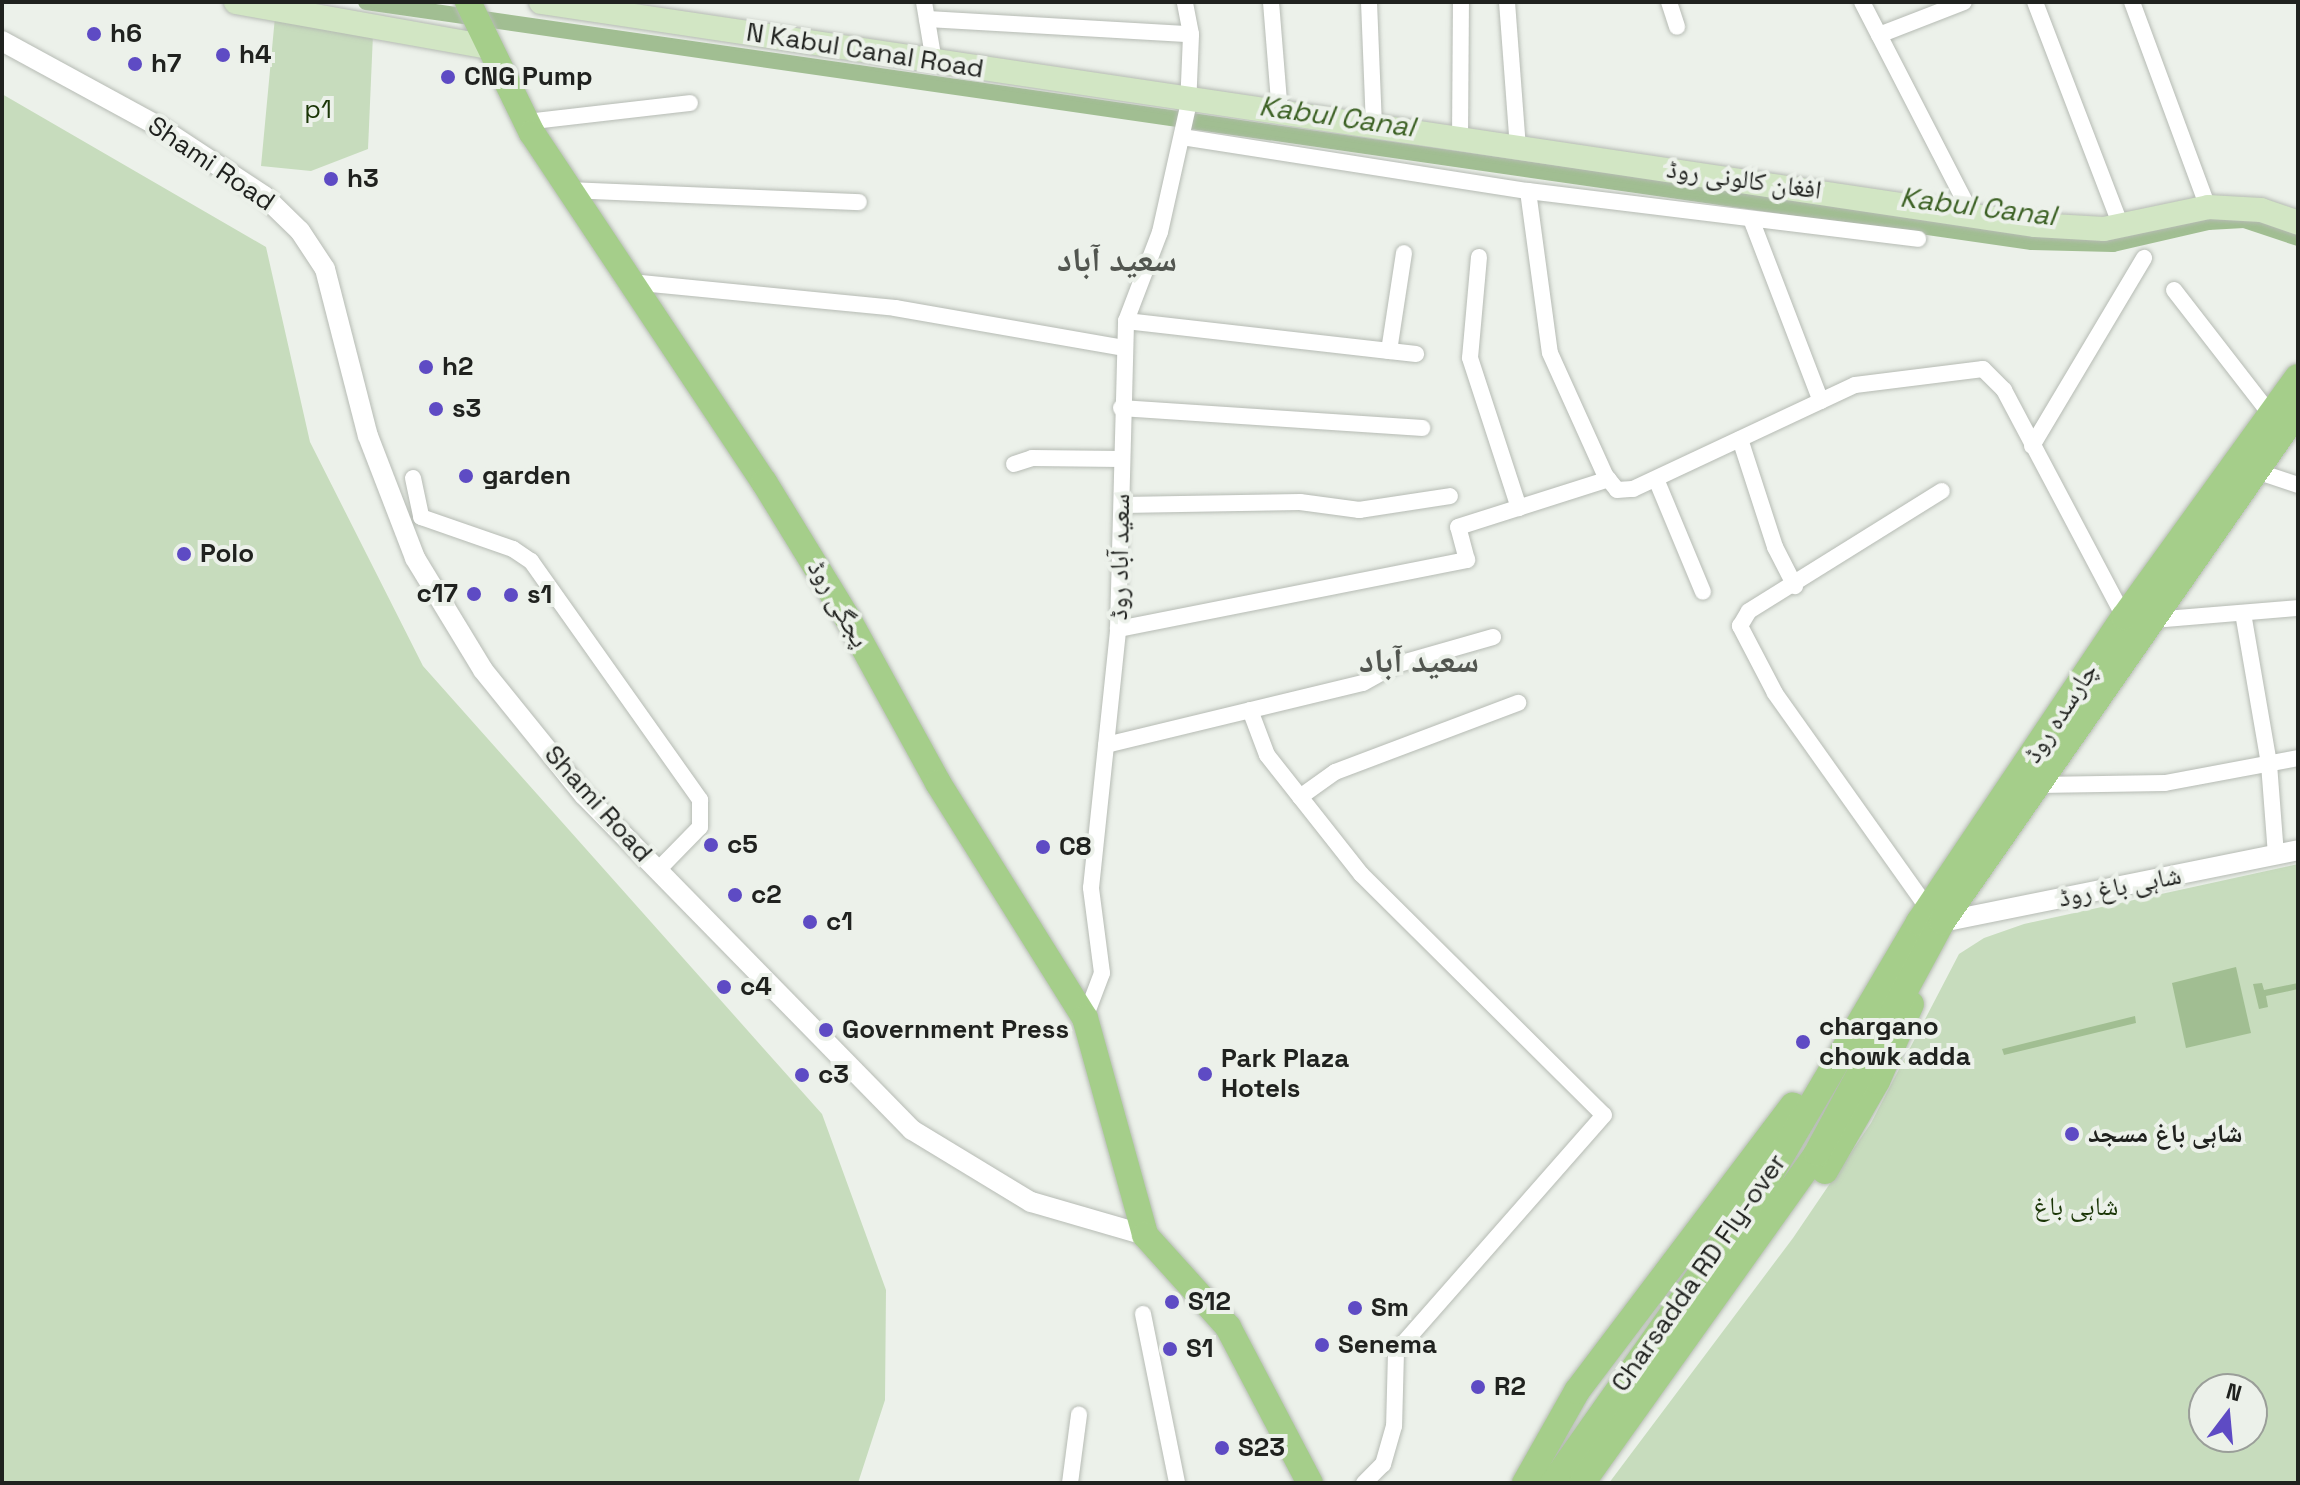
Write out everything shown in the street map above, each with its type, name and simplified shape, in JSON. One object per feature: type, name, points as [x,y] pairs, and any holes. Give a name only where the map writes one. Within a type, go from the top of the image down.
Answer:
[{"type":"main road","points":[[236,2],[484,40]]},
{"type":"main road","name":"پجگی روڈ","points":[[468,2],[526,122],[772,494],[848,619],[938,783],[1085,1018],[1145,1235]]},
{"type":"main road","name":"N Kabul Canal Road","points":[[541,2],[1188,104]]},
{"type":"main road","name":"افغان کالونی روڈ","points":[[1188,104],[1518,148],[2071,229],[2121,226],[2208,207],[2261,210],[2298,223]]},
{"type":"main road","name":"چارسدہ روڈ","points":[[1849,1064],[1930,918],[2124,617],[2298,377]]},
{"type":"main road","name":"چارسدہ روڈ","points":[[1930,918],[2039,785],[2298,411]]},
{"type":"main road","points":[[1525,1483],[1577,1391],[1774,1134],[1854,1012],[1904,969]]},
{"type":"main road","points":[[1595,1483],[1828,1167],[1910,1011],[1904,969]]},
{"type":"main road","name":"Charsadda RD Fly-over","points":[[1553,1483],[1849,1064]]},
{"type":"main road","name":"Charsadda RD Fly-over","points":[[1582,1483],[1817,1153],[1849,1064]]},
{"type":"main road","points":[[1145,1235],[1228,1327],[1310,1483]]},
{"type":"street","points":[[924,2],[934,62]]},
{"type":"street","name":"سعید آباد روڈ","points":[[1085,1018],[1102,973],[1091,888],[1118,629],[1121,408],[1126,321],[1160,232],[1182,137],[1188,104],[1191,34],[1185,2]]},
{"type":"street","points":[[1271,2],[1280,115]]},
{"type":"street","points":[[1369,2],[1374,128]]},
{"type":"street","points":[[1460,140],[1461,2]]},
{"type":"street","points":[[1507,2],[1518,148]]},
{"type":"street","points":[[1669,2],[1677,27]]},
{"type":"street","points":[[1862,2],[1971,213]]},
{"type":"street","points":[[1879,35],[1964,2]]},
{"type":"street","points":[[2035,2],[2121,226]]},
{"type":"street","points":[[2132,2],[2208,207]]},
{"type":"street","points":[[927,19],[1191,34]]},
{"type":"street","name":"Shami Road","points":[[2,41],[158,126],[264,196],[300,231],[325,269],[368,436],[415,558],[483,670],[584,795],[912,1130],[1031,1202],[1145,1235]]},
{"type":"street","points":[[526,122],[690,103]]},
{"type":"street","points":[[1182,137],[1528,191],[1918,239]]},
{"type":"street","points":[[570,190],[859,202]]},
{"type":"street","points":[[1528,191],[1550,353],[1609,479],[1624,491],[1656,479],[1855,385],[1983,369],[2004,390],[2124,617]]},
{"type":"street","points":[[1751,219],[1821,401]]},
{"type":"street","points":[[1389,351],[1404,253]]},
{"type":"street","points":[[1479,257],[1470,358],[1519,508]]},
{"type":"street","points":[[2032,446],[2144,258]]},
{"type":"street","points":[[631,282],[895,308],[1124,348]]},
{"type":"street","points":[[2174,290],[2271,415]]},
{"type":"street","points":[[1126,321],[1416,354]]},
{"type":"street","points":[[1121,408],[1422,428]]},
{"type":"street","points":[[1740,439],[1775,547],[1795,586]]},
{"type":"street","points":[[1014,464],[1032,458],[1121,459]]},
{"type":"street","points":[[2256,471],[2298,485]]},
{"type":"street","points":[[413,478],[421,517],[513,549],[531,561],[700,800],[700,827],[658,870]]},
{"type":"street","points":[[1118,629],[1467,560],[1458,527],[1609,479]]},
{"type":"street","points":[[1656,479],[1703,592]]},
{"type":"street","points":[[1930,918],[1775,693],[1746,645],[1740,626],[1749,611],[1795,586],[1942,491]]},
{"type":"street","points":[[1122,505],[1300,502],[1359,510],[1450,496]]},
{"type":"street","points":[[2152,620],[2298,608]]},
{"type":"street","points":[[2243,613],[2269,764],[2276,856]]},
{"type":"street","points":[[1106,745],[1363,683],[1395,665],[1493,637]]},
{"type":"street","points":[[1300,797],[1335,772],[1518,703]]},
{"type":"street","points":[[1250,710],[1267,755],[1361,874],[1604,1115],[1396,1352],[1394,1426],[1383,1464],[1364,1483]]},
{"type":"street","points":[[2039,785],[2165,783],[2298,758]]},
{"type":"street","name":"شاہی باغ روڈ","points":[[1930,918],[2298,850]]},
{"type":"street","points":[[1143,1314],[1177,1483]]},
{"type":"street","points":[[1070,1483],[1079,1415]]},
{"type":"green space","name":"p1","points":[[275,17],[373,34],[368,149],[311,171],[261,166]]},
{"type":"green space","points":[[2,94],[266,247],[310,442],[423,666],[822,1114],[886,1290],[885,1400],[858,1483],[2,1483]]},
{"type":"green space","name":"شاہی باغ","points":[[2298,864],[2298,1483],[1609,1483],[1793,1238],[1871,1123],[1959,954],[1984,938],[2024,924]]},
{"type":"shaded area","points":[[2236,967],[2251,1033],[2186,1048],[2172,983]]},
{"type":"shaded area","points":[[2262,983],[2264,990],[2298,983],[2298,989],[2266,996],[2268,1007],[2259,1009],[2253,984]]},
{"type":"shaded area","points":[[2135,1016],[2136,1023],[2004,1055],[2002,1049]]},
{"type":"waterway","name":"Kabul Canal","points":[[366,2],[2032,242],[2113,244],[2208,222],[2244,220],[2298,238]]},
{"type":"place","name":"h6","points":[[94,34]]},
{"type":"place","name":"h4","points":[[223,55]]},
{"type":"place","name":"h7","points":[[135,64]]},
{"type":"place","name":"CNG Pump","points":[[448,77]]},
{"type":"place","name":"h3","points":[[331,179]]},
{"type":"place","name":"h2","points":[[426,367]]},
{"type":"place","name":"s3","points":[[436,409]]},
{"type":"place","name":"garden","points":[[466,476]]},
{"type":"place","name":"Polo","points":[[184,554]]},
{"type":"place","name":"c17","points":[[474,594]]},
{"type":"place","name":"s1","points":[[511,595]]},
{"type":"place","name":"c5","points":[[711,845]]},
{"type":"place","name":"C8","points":[[1043,847]]},
{"type":"place","name":"c2","points":[[735,895]]},
{"type":"place","name":"c1","points":[[810,922]]},
{"type":"place","name":"c4","points":[[724,987]]},
{"type":"place","name":"Government Press","points":[[826,1030]]},
{"type":"place","name":"chargano chowk adda","points":[[1803,1042]]},
{"type":"place","name":"Park Plaza Hotels","points":[[1205,1074]]},
{"type":"place","name":"c3","points":[[802,1075]]},
{"type":"place","name":"شاہی باغ مسجد","points":[[2072,1134]]},
{"type":"place","name":"S12","points":[[1172,1302]]},
{"type":"place","name":"Sm","points":[[1355,1308]]},
{"type":"place","name":"Senema","points":[[1322,1345]]},
{"type":"place","name":"S1","points":[[1170,1349]]},
{"type":"place","name":"R2","points":[[1478,1387]]},
{"type":"place","name":"S23","points":[[1222,1448]]},
{"type":"district","name":"سعید آباد","points":[[1117,260]]},
{"type":"district","name":"سعید آباد","points":[[1419,661]]}]
